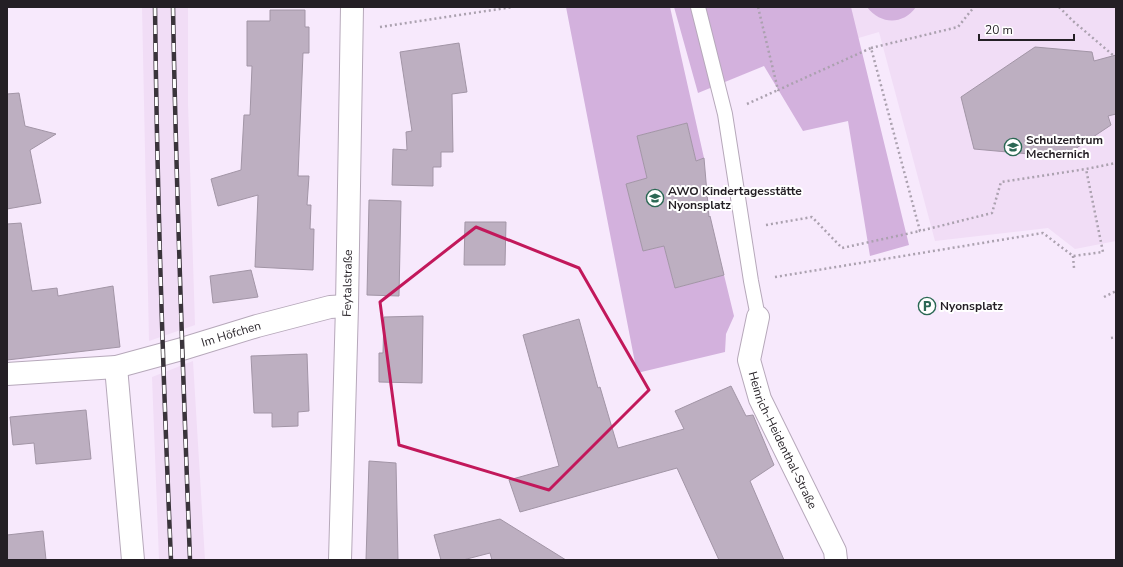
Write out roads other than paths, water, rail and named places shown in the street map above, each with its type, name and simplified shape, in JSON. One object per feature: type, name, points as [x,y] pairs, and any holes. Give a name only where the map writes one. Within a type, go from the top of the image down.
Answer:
[{"type":"street","name":"Feytalstraße","points":[[340,560],[347,306],[352,7]]},
{"type":"street","name":"Im Höfchen","points":[[7,374],[116,367],[257,326],[330,307],[347,306]]},
{"type":"street","name":"Heinrich-Heidenthal-Straße","points":[[758,317],[749,360],[760,399],[835,551],[836,560]]},
{"type":"street","points":[[116,367],[133,560]]},
{"type":"lane","points":[[698,7],[725,114],[758,317]]},
{"type":"railway","points":[[155,7],[161,284],[171,560]]},
{"type":"railway","points":[[173,7],[182,353],[190,560]]},
{"type":"place","name":"Schulzentrum Mechernich","points":[[1013,147]]},
{"type":"place","name":"AWO Kindertagesstätte Nyonsplatz","points":[[655,198]]},
{"type":"place","name":"Nyonsplatz","points":[[927,306]]}]
